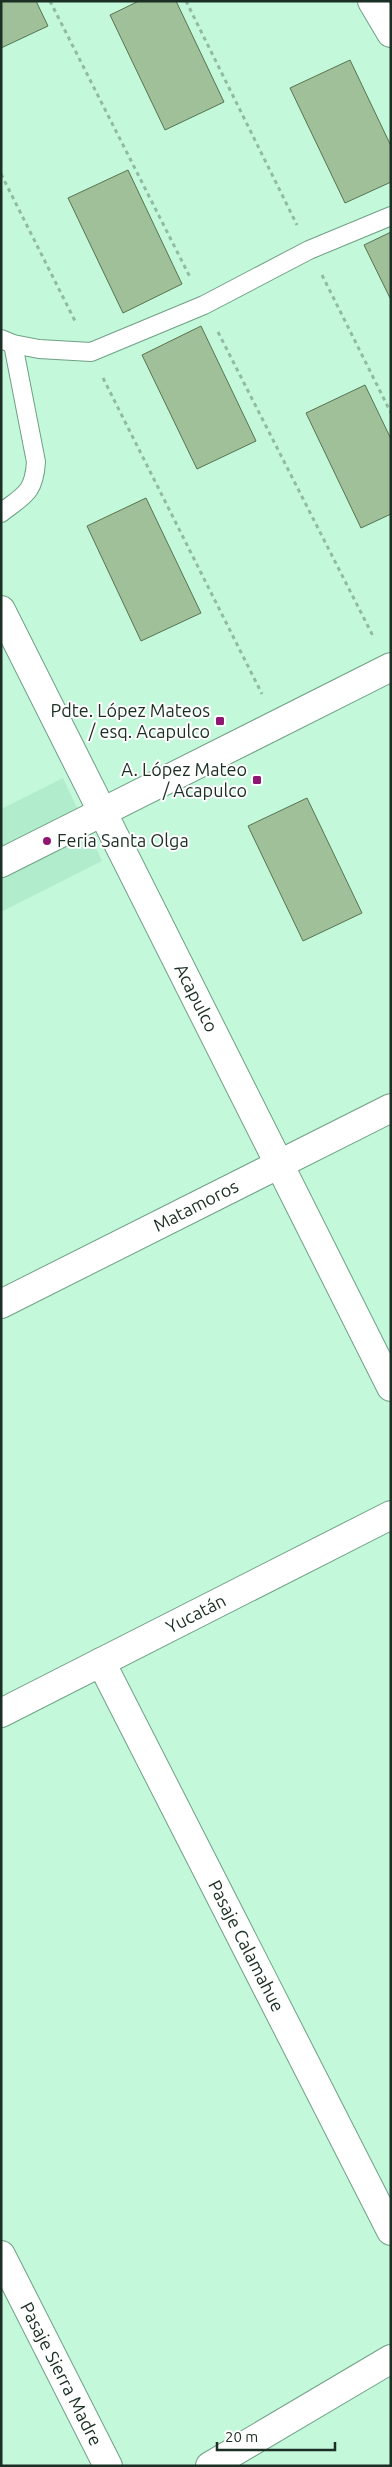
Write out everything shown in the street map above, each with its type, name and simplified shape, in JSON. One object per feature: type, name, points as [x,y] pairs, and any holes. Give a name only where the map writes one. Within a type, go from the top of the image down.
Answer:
[{"type":"street","points":[[372,1],[391,32]]},
{"type":"street","name":"Acapulco","points":[[1,610],[391,1388]]},
{"type":"street","points":[[1,863],[390,667]]},
{"type":"street","name":"Matamoros","points":[[1,1304],[391,1108]]},
{"type":"street","name":"Yucatán","points":[[1,1713],[391,1515]]},
{"type":"street","name":"Pasaje Calamahue","points":[[101,1662],[391,2231]]},
{"type":"street","name":"Pasaje Sierra Madre","points":[[1,2255],[108,2466]]},
{"type":"street","points":[[210,2466],[391,2359]]},
{"type":"lane","points":[[1,513],[30,491],[36,469],[7,342],[39,349],[90,352],[204,305],[309,250],[391,216]]},
{"type":"path","points":[[50,1],[390,667]]},
{"type":"path","points":[[186,1],[391,413]]},
{"type":"path","points":[[1,174],[277,724]]},
{"type":"shaded area","name":"Feria Santa Olga","points":[[63,778],[102,861],[1,912],[1,809]]},
{"type":"building","points":[[1,1],[36,1],[48,26],[1,48]]},
{"type":"building","points":[[139,1],[176,1],[224,102],[165,130],[110,15]]},
{"type":"building","points":[[350,60],[391,146],[391,182],[345,203],[290,88]]},
{"type":"building","points":[[128,170],[182,284],[123,313],[68,198]]},
{"type":"building","points":[[391,232],[391,300],[364,245]]},
{"type":"building","points":[[201,326],[256,441],[197,469],[142,355]]},
{"type":"building","points":[[365,385],[391,439],[391,514],[361,528],[306,413]]},
{"type":"building","points":[[146,498],[201,613],[141,641],[87,526]]},
{"type":"building","points":[[307,798],[362,913],[303,941],[248,826]]},
{"type":"place","name":"Pdte. López Mateos / esq. Acapulco","points":[[220,721]]},
{"type":"place","name":"A. López Mateo / Acapulco","points":[[257,780]]},
{"type":"place","name":"Feria Santa Olga","points":[[47,841]]}]
